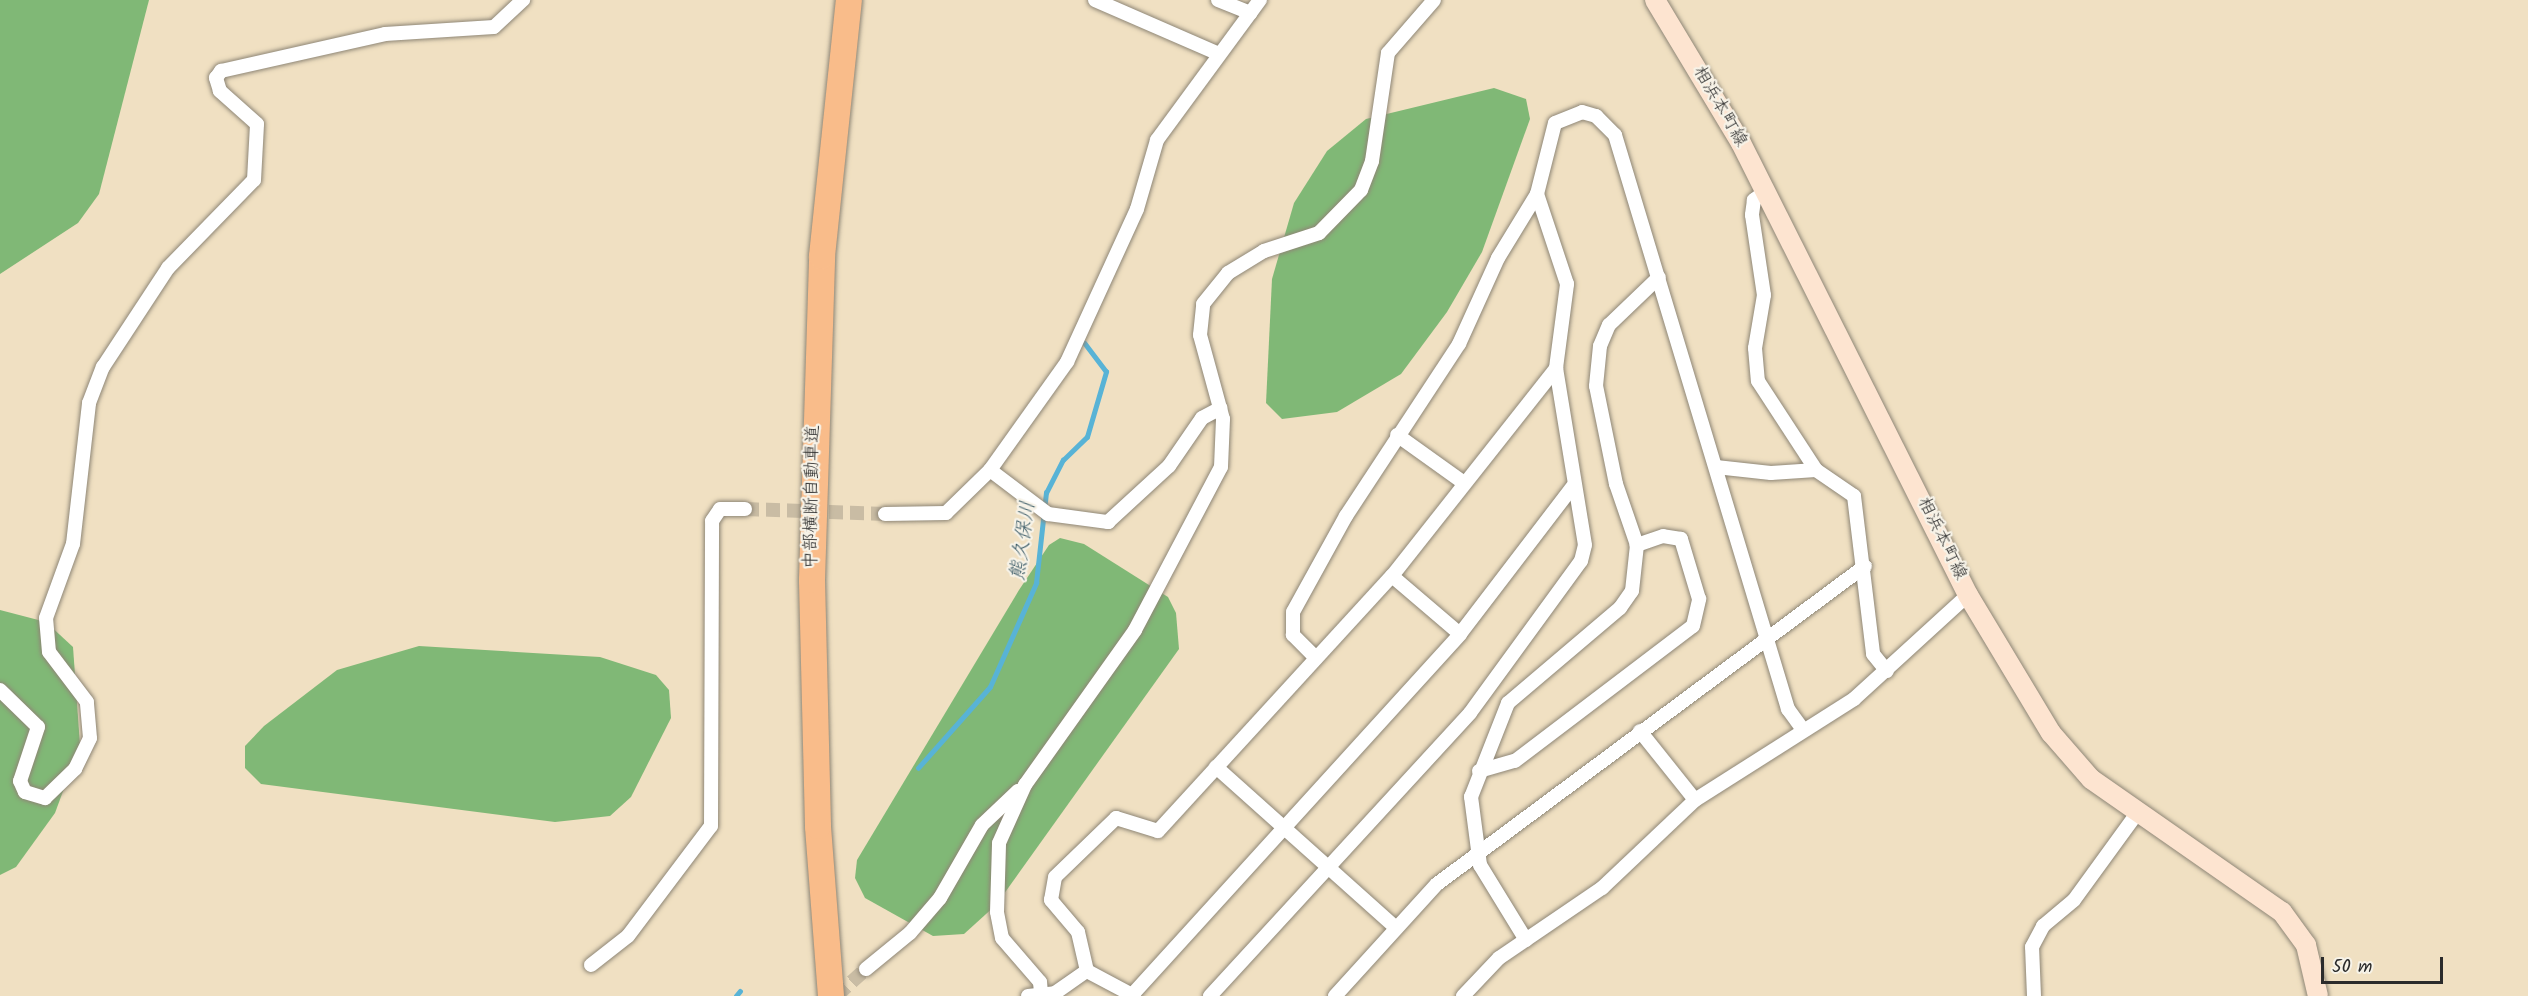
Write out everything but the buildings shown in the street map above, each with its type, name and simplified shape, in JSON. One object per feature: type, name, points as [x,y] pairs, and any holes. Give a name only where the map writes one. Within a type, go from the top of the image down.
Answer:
[{"type":"highway","name":"中部横断自動車道","points":[[831,996],[818,826],[812,580],[822,256],[849,0]]},
{"type":"main road","name":"相浜本町線","points":[[1655,0],[1765,192],[1968,595],[2051,733],[2091,779],[2282,912],[2312,959],[2318,996]]},
{"type":"street","points":[[0,690],[38,727],[20,781],[25,792],[45,798],[75,769],[90,738],[87,702],[49,652],[46,618],[73,544],[89,403],[103,367],[168,268],[254,180],[257,124],[220,91],[216,78],[221,71],[385,33],[488,28],[513,15],[523,0]]},
{"type":"street","points":[[1095,0],[1219,54]]},
{"type":"street","points":[[1218,0],[1250,13]]},
{"type":"street","points":[[885,514],[946,513],[990,471],[1067,362],[1137,209],[1157,140],[1260,0]]},
{"type":"street","points":[[866,969],[933,907],[982,825],[1024,785],[1135,630],[1212,490],[1223,443],[1221,408],[1200,336],[1203,304],[1228,273],[1263,251],[1319,233],[1361,190],[1372,161],[1388,53],[1434,0]]},
{"type":"street","points":[[1316,658],[1293,635],[1293,612],[1396,435],[1459,344],[1498,258],[1537,194],[1555,123],[1564,115],[1596,116],[1615,135],[1788,709],[1802,728]]},
{"type":"street","points":[[1765,192],[1755,200],[1752,215],[1764,295],[1755,367],[1758,381],[1816,470],[1854,496],[1865,566],[1873,654],[1887,671]]},
{"type":"street","points":[[1210,996],[1470,713],[1581,561],[1585,545],[1573,486],[1556,368],[1567,284],[1537,194]]},
{"type":"street","points":[[1526,940],[1494,892],[1477,853],[1471,796],[1479,771],[1508,703],[1620,608],[1632,591],[1638,545],[1616,484],[1596,386],[1600,346],[1609,325],[1659,277]]},
{"type":"street","points":[[1556,368],[1392,576],[1158,831],[1116,818],[1055,878],[1051,900],[1078,932],[1087,971],[1133,996],[1460,634],[1573,486]]},
{"type":"street","points":[[990,471],[1048,514],[1108,522],[1169,466],[1202,418],[1221,408]]},
{"type":"street","points":[[1396,435],[1464,483]]},
{"type":"street","points":[[1716,467],[1771,473],[1816,470]]},
{"type":"street","points":[[591,966],[628,936],[711,826],[712,521],[720,509],[746,509]]},
{"type":"street","points":[[1479,771],[1515,761],[1693,626],[1699,599],[1681,539],[1663,536],[1638,545]]},
{"type":"street","points":[[1335,996],[1395,927],[1477,853],[1767,635],[1865,566]]},
{"type":"street","points":[[1392,576],[1460,634]]},
{"type":"street","points":[[1463,996],[1499,958],[1602,888],[1695,800],[1802,728],[1854,699],[1968,595]]},
{"type":"street","points":[[1640,731],[1695,800]]},
{"type":"street","points":[[1216,767],[1286,826],[1395,927]]},
{"type":"street","points":[[1024,785],[999,843],[997,912],[1002,938],[1040,982],[1035,994],[1054,993],[1087,971]]},
{"type":"street","points":[[2034,996],[2032,947],[2043,926],[2074,900],[2138,812]]},
{"type":"green space","points":[[0,0],[149,0],[99,194],[78,223],[0,274]]},
{"type":"green space","points":[[1494,88],[1526,99],[1530,119],[1482,252],[1447,312],[1401,374],[1337,412],[1282,419],[1266,403],[1272,279],[1294,203],[1327,151],[1366,119]]},
{"type":"green space","points":[[1060,538],[1084,544],[1168,597],[1176,613],[1179,649],[996,905],[964,934],[933,936],[865,898],[855,878],[857,860],[1019,590],[1049,545]]},
{"type":"green space","points":[[0,610],[46,622],[73,647],[80,745],[55,813],[16,867],[0,875]]},
{"type":"green space","points":[[419,646],[600,657],[656,675],[669,690],[671,718],[631,797],[610,816],[555,822],[261,784],[245,768],[245,746],[264,726],[337,670]]},
{"type":"waterway","name":"熊久保川","points":[[918,768],[990,687],[1036,583],[1046,493],[1063,460],[1087,437],[1106,372],[1084,343]]},
{"type":"waterway","name":"熊久保川","points":[[736,996],[740,991]]},
{"type":"tunnel","points":[[745,509],[885,514]]},
{"type":"tunnel","points":[[836,996],[866,969]]}]
